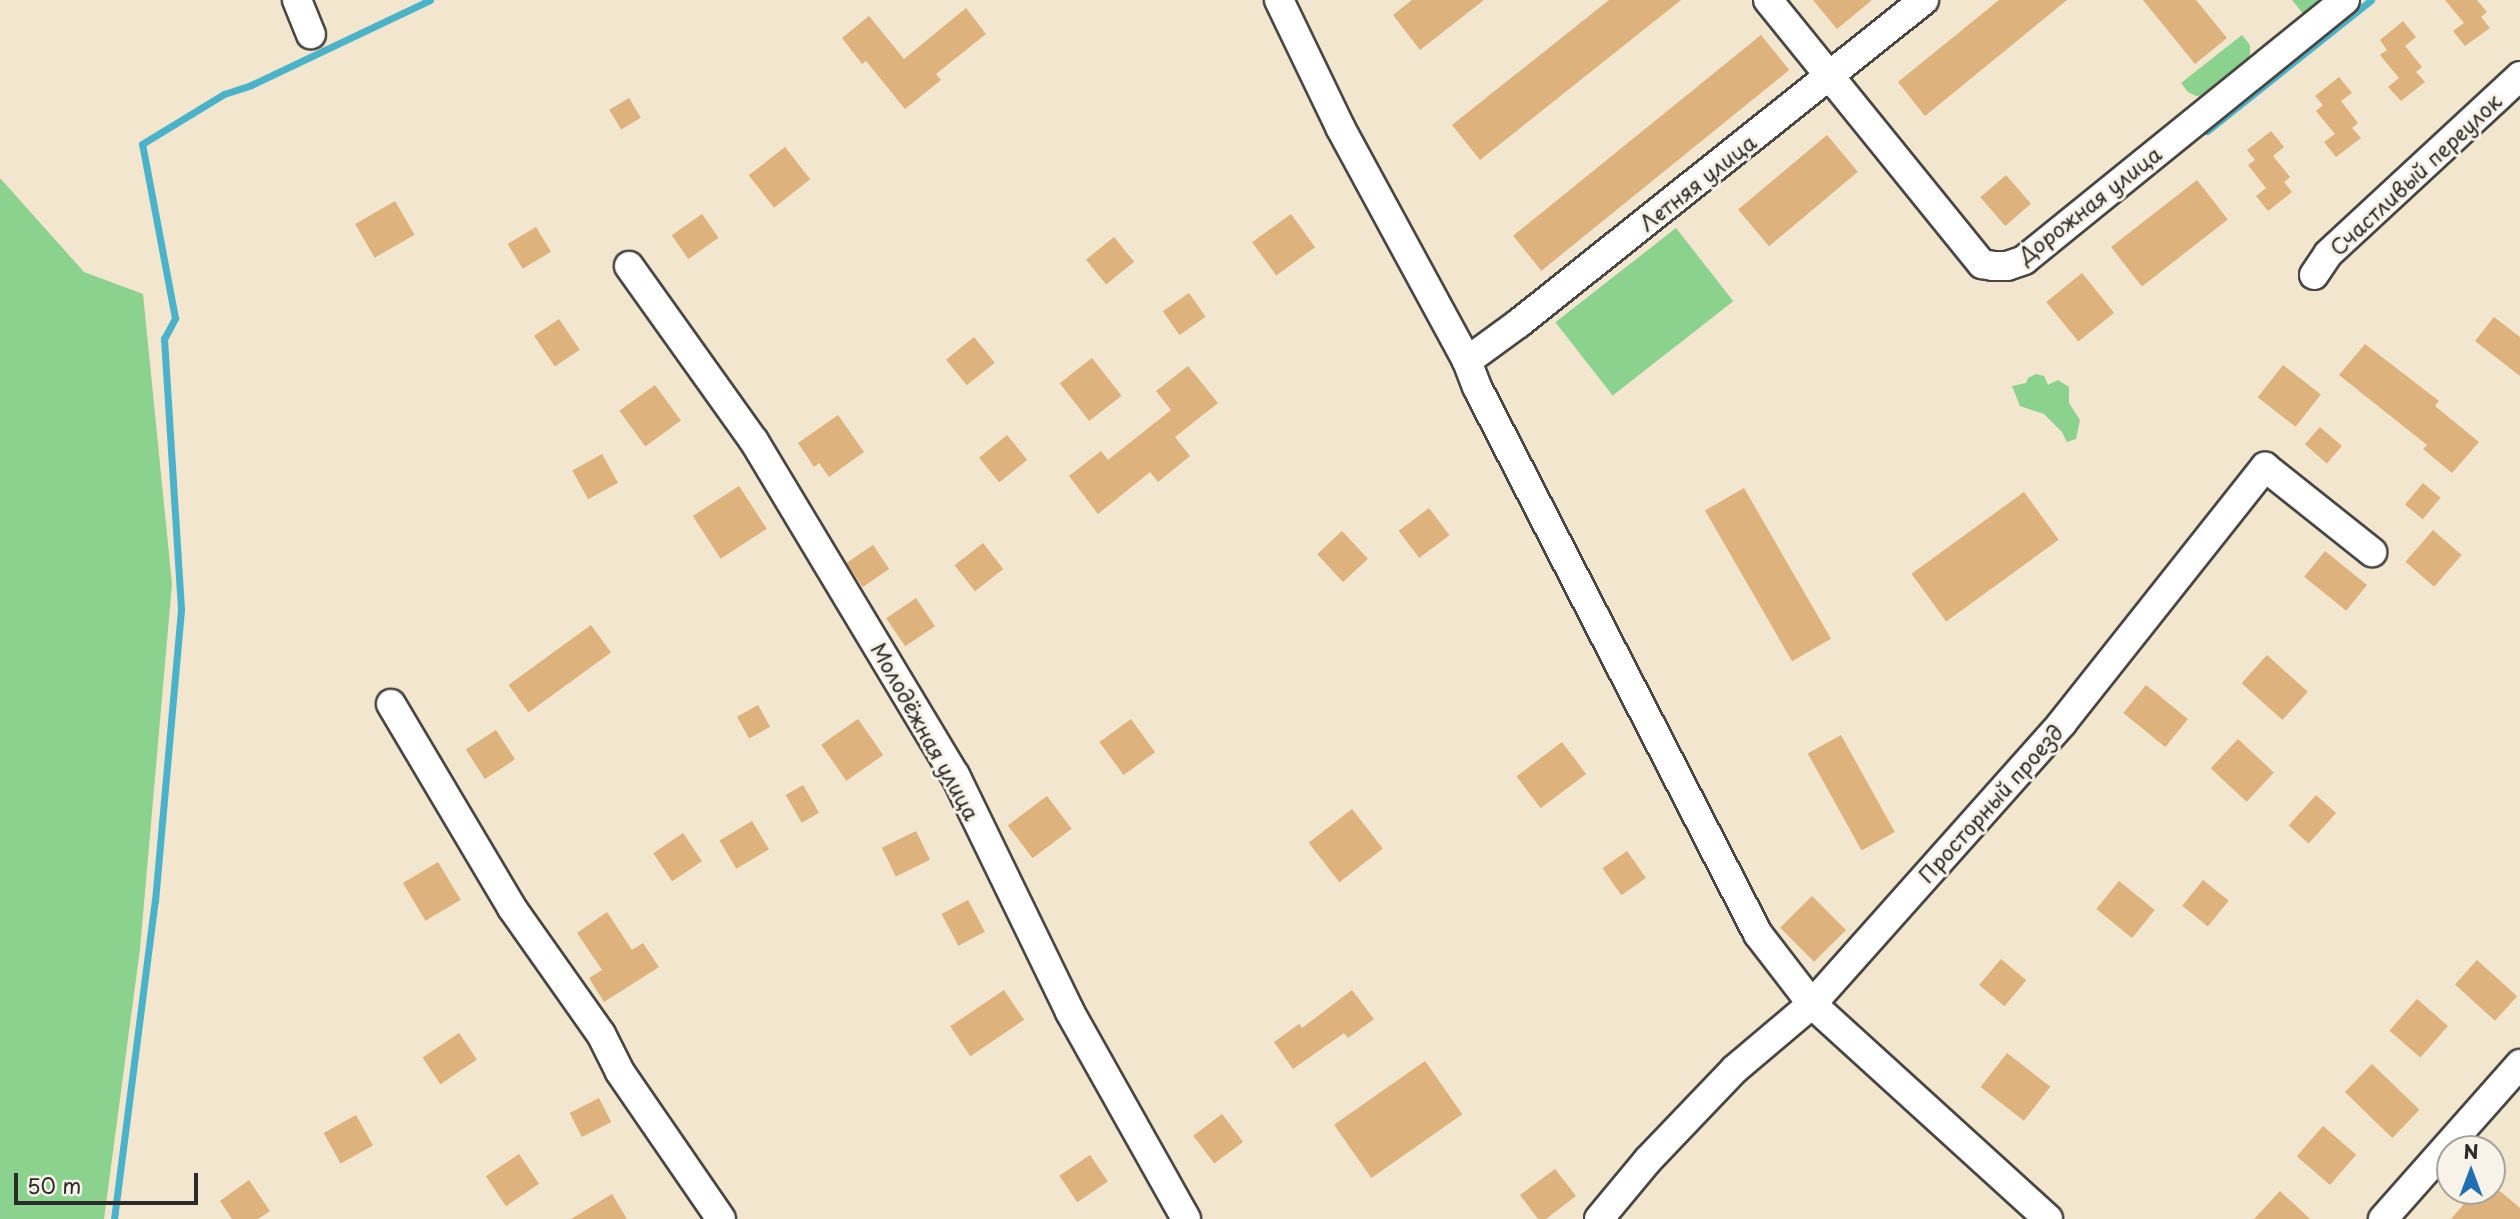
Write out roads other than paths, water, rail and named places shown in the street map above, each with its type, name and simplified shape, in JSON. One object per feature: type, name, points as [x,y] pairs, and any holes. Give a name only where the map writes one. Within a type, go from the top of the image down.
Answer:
[{"type":"street","points":[[297,0],[311,34]]},
{"type":"street","points":[[1279,0],[1340,127],[1467,361],[1477,387],[1758,934],[1812,1004],[2048,1219]]},
{"type":"street","name":"Дорожная улица","points":[[1768,0],[1982,264],[2007,266],[2024,260],[2345,0]]},
{"type":"street","name":"Летняя улица","points":[[1467,361],[1830,77],[1924,0]]},
{"type":"street","name":"Счастливый переулок","points":[[2314,275],[2328,254],[2520,76]]},
{"type":"street","name":"Молодёжная улица","points":[[628,266],[754,441],[955,775],[1070,1012],[1186,1219]]},
{"type":"street","name":"Просторный проезд","points":[[1599,1219],[1648,1160],[1735,1069],[1812,1004],[2062,723],[2265,467],[2372,552]]},
{"type":"street","points":[[391,704],[512,908],[601,1034],[620,1072],[720,1219]]},
{"type":"street","points":[[2383,1219],[2520,1064]]},
{"type":"waterway","points":[[114,1219],[155,901],[181,609],[164,339],[175,318],[142,144],[224,94],[251,85],[430,0]]},
{"type":"waterway","points":[[2207,131],[2371,0]]}]
